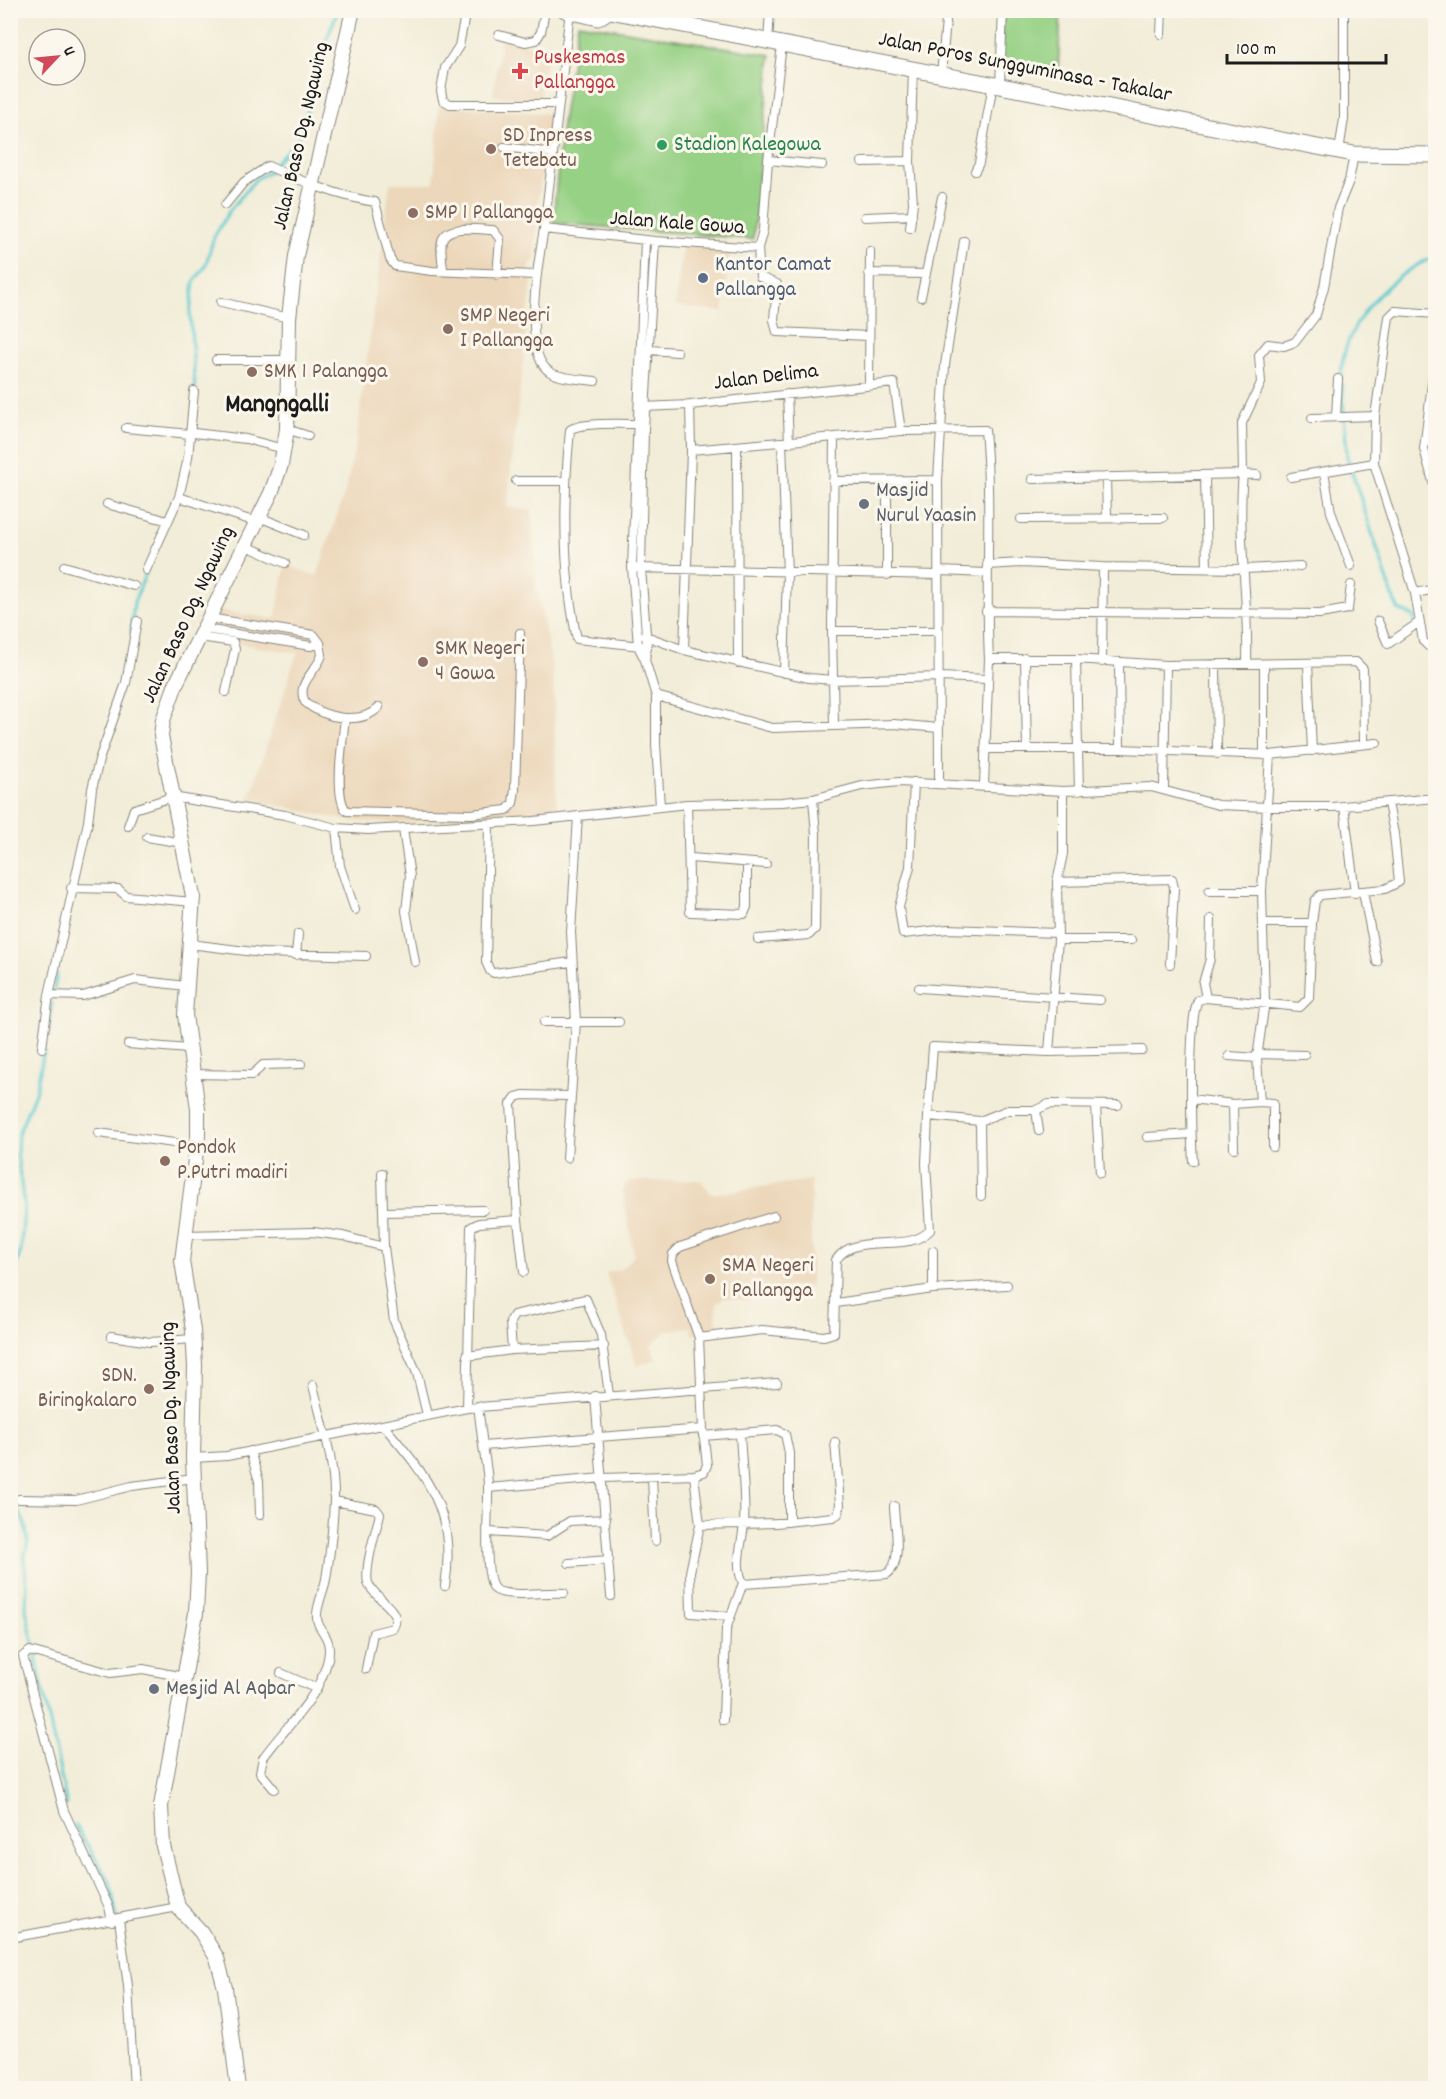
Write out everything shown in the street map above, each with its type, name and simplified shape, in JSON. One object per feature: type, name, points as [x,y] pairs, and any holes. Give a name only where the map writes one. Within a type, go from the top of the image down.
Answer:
[{"type":"highway","name":"Jalan Poros Sungguminasa - Takalar","points":[[567,11],[598,18],[606,11],[1346,153],[1436,155]]},
{"type":"main road","name":"Jalan Baso Dg. Ngawing","points":[[238,2088],[225,1988],[217,1958],[201,1932],[178,1907],[163,1846],[161,1806],[198,1587],[193,1458],[193,1339],[182,1261],[197,1146],[198,1109],[188,1049],[186,986],[193,902],[191,876],[172,798],[161,736],[163,720],[176,684],[210,627],[244,545],[271,493],[284,449],[290,360],[289,318],[296,256],[353,10]]},
{"type":"street","points":[[466,10],[459,46],[445,68],[441,91],[443,100],[450,104],[557,104]]},
{"type":"street","points":[[499,35],[525,42],[536,40],[541,32],[545,10]]},
{"type":"street","points":[[689,27],[691,10]]},
{"type":"street","name":"Jalan Kale Gowa","points":[[544,229],[655,242],[758,248],[763,230],[775,44],[770,10]]},
{"type":"street","points":[[940,75],[947,10]]},
{"type":"street","points":[[975,171],[997,85],[1003,10]]},
{"type":"street","points":[[1161,34],[1162,10]]},
{"type":"street","points":[[1247,663],[1249,614],[1240,501],[1243,474],[1242,423],[1261,383],[1259,355],[1269,344],[1284,346],[1295,342],[1316,315],[1338,208],[1349,181],[1344,119],[1344,10]]},
{"type":"street","points":[[567,11],[553,153],[536,275],[535,328],[537,345],[544,367],[556,374],[596,381]]},
{"type":"street","points":[[910,228],[914,194],[910,161],[913,70]]},
{"type":"street","points":[[504,147],[553,153]]},
{"type":"street","points":[[768,160],[822,165]]},
{"type":"street","points":[[862,162],[910,161]]},
{"type":"street","points":[[225,205],[253,174],[273,168],[313,186],[351,199],[376,203],[390,259],[395,266],[497,275],[536,275]]},
{"type":"street","points":[[921,297],[942,196]]},
{"type":"street","points":[[865,217],[912,215]]},
{"type":"street","points":[[443,271],[442,239],[447,234],[460,230],[493,230],[500,239],[497,275]]},
{"type":"street","points":[[643,407],[645,240]]},
{"type":"street","points":[[939,783],[938,480],[945,365],[964,241]]},
{"type":"street","points":[[655,242],[650,350],[640,427],[636,632],[656,696],[660,806]]},
{"type":"street","points":[[758,248],[760,277],[777,284],[774,320],[777,332],[868,336]]},
{"type":"street","points":[[869,384],[870,251]]},
{"type":"street","points":[[870,273],[926,274]]},
{"type":"street","points":[[643,289],[653,289]]},
{"type":"street","points":[[222,302],[289,318]]},
{"type":"street","points":[[1436,314],[1395,310],[1390,313],[1375,416],[1374,463],[1414,593],[1415,625],[1425,645],[1436,645]]},
{"type":"street","points":[[650,350],[677,352]]},
{"type":"street","points":[[1436,351],[1424,449],[1436,494]]},
{"type":"street","points":[[216,360],[290,360]]},
{"type":"street","points":[[1337,417],[1338,379]]},
{"type":"street","name":"Jalan Delima","points":[[643,407],[690,405],[869,384],[896,384],[901,431]]},
{"type":"street","points":[[146,570],[180,497],[192,434],[194,391]]},
{"type":"street","points":[[784,673],[787,573],[785,443],[787,394]]},
{"type":"street","points":[[684,650],[691,450],[690,405]]},
{"type":"street","points":[[1312,418],[1375,416]]},
{"type":"street","points":[[640,427],[572,428],[565,481],[565,568],[577,639],[584,642],[642,647]]},
{"type":"street","points":[[126,428],[246,439],[284,449]]},
{"type":"street","points":[[287,429],[308,436]]},
{"type":"street","points":[[691,450],[901,431],[985,430],[987,457],[986,611],[989,659],[984,785]]},
{"type":"street","points":[[834,438],[832,631],[834,725]]},
{"type":"street","points":[[737,447],[740,571],[738,663]]},
{"type":"street","points":[[1291,477],[1374,463]]},
{"type":"street","points":[[1324,472],[1331,512],[1351,566]]},
{"type":"street","points":[[1032,479],[1257,475]]},
{"type":"street","points":[[1205,476],[1207,567]]},
{"type":"street","points":[[1106,477],[1107,518]]},
{"type":"street","points":[[833,481],[938,480]]},
{"type":"street","points":[[516,481],[565,481]]},
{"type":"street","points":[[887,482],[887,575]]},
{"type":"street","points":[[180,497],[304,535]]},
{"type":"street","points":[[107,504],[168,521]]},
{"type":"street","points":[[1021,519],[1163,519]]},
{"type":"street","points":[[244,545],[285,563]]},
{"type":"street","points":[[636,568],[887,575],[986,569],[1021,562],[1103,567],[1245,569],[1300,566]]},
{"type":"street","points":[[64,566],[134,586]]},
{"type":"street","points":[[1102,662],[1103,567]]},
{"type":"street","points":[[636,568],[646,636],[642,647]]},
{"type":"street","points":[[986,611],[1104,614],[1249,614],[1345,611],[1348,609],[1351,585]]},
{"type":"street","points":[[1414,593],[1436,589]]},
{"type":"street","points":[[42,1048],[99,760],[126,683],[137,621]]},
{"type":"street","points":[[1378,621],[1388,644],[1415,625]]},
{"type":"street","points":[[210,627],[314,635]]},
{"type":"street","points":[[210,627],[311,646],[320,644]]},
{"type":"street","points":[[210,627],[233,642],[235,649],[226,692]]},
{"type":"street","points":[[832,631],[938,631]]},
{"type":"street","points":[[636,632],[684,650],[784,673],[833,680],[940,677],[987,679]]},
{"type":"street","points":[[345,718],[339,788],[340,801],[346,811],[359,814],[459,814],[507,810],[513,803],[515,789],[520,633]]},
{"type":"street","points":[[314,635],[320,644],[321,661],[307,678],[302,697],[310,706],[345,718],[366,716],[379,707]]},
{"type":"street","points":[[311,646],[314,635]]},
{"type":"street","points":[[1025,658],[1027,749]]},
{"type":"street","points":[[989,659],[1076,659],[1167,665],[1356,662],[1364,669],[1364,744]]},
{"type":"street","points":[[1076,659],[1079,791]]},
{"type":"street","points":[[1119,663],[1120,749]]},
{"type":"street","points":[[1308,663],[1312,751]]},
{"type":"street","points":[[1216,664],[1217,754]]},
{"type":"street","points":[[1260,1102],[1257,1056],[1266,1001],[1262,891],[1268,807],[1264,664]]},
{"type":"street","points":[[1164,789],[1167,665]]},
{"type":"street","points":[[656,696],[772,728],[894,724],[939,728]]},
{"type":"street","points":[[985,749],[1120,749],[1267,755],[1377,743]]},
{"type":"street","points":[[128,825],[131,815],[139,806],[172,798],[285,814],[336,828],[404,829],[489,824],[687,804],[764,803],[813,799],[883,782],[984,785],[1063,791],[1164,789],[1212,803],[1268,807],[1344,806],[1436,798]]},
{"type":"street","points":[[914,782],[910,867],[899,907],[903,934],[948,929],[1131,940]]},
{"type":"street","points":[[1049,1052],[1058,936],[1057,882],[1063,854],[1063,791]]},
{"type":"street","points":[[758,939],[809,935],[816,929],[816,834],[813,799]]},
{"type":"street","points":[[1193,1161],[1191,1099],[1194,1012],[1198,1000],[1206,998],[1266,1001],[1300,1007],[1309,999],[1312,922],[1317,896],[1394,886],[1400,879],[1388,803]]},
{"type":"street","points":[[687,804],[691,858],[690,911],[693,913],[744,914],[747,907],[747,864]]},
{"type":"street","points":[[1344,806],[1359,892],[1377,962]]},
{"type":"street","points":[[567,1158],[576,1021],[571,962],[578,816]]},
{"type":"street","points":[[489,824],[486,962],[490,971],[494,973],[571,962]]},
{"type":"street","points":[[336,828],[340,866],[355,910]]},
{"type":"street","points":[[404,829],[410,876],[406,911],[415,962]]},
{"type":"street","points":[[147,837],[183,843]]},
{"type":"street","points":[[691,858],[766,864]]},
{"type":"street","points":[[1057,882],[1172,879],[1174,888],[1170,964]]},
{"type":"street","points":[[74,888],[118,889],[126,896],[193,902]]},
{"type":"street","points":[[1209,891],[1262,891]]},
{"type":"street","points":[[1206,998],[1203,983],[1210,959],[1210,919]]},
{"type":"street","points":[[1264,923],[1312,922]]},
{"type":"street","points":[[296,955],[298,934]]},
{"type":"street","points":[[190,944],[296,955],[366,956]]},
{"type":"street","points":[[52,996],[99,993],[135,980],[186,986]]},
{"type":"street","points":[[919,988],[1100,1000]]},
{"type":"street","points":[[544,1022],[619,1022]]},
{"type":"street","points":[[128,1044],[188,1049]]},
{"type":"street","points":[[699,1338],[762,1330],[829,1336],[834,1332],[836,1260],[841,1253],[859,1245],[914,1239],[925,1235],[930,1230],[926,1164],[933,1047],[1049,1052],[1142,1050]]},
{"type":"street","points":[[1229,1056],[1305,1055]]},
{"type":"street","points":[[192,1074],[252,1075],[262,1065],[302,1064]]},
{"type":"street","points":[[524,1272],[518,1220],[511,1104],[516,1097],[523,1095],[570,1096]]},
{"type":"street","points":[[1191,1099],[1233,1104],[1273,1103],[1273,1147]]},
{"type":"street","points":[[928,1116],[980,1121],[1008,1110],[1036,1110],[1049,1104],[1095,1107],[1118,1105]]},
{"type":"street","points":[[1233,1104],[1234,1148]]},
{"type":"street","points":[[1095,1107],[1100,1173]]},
{"type":"street","points":[[1036,1110],[1039,1131]]},
{"type":"street","points":[[980,1121],[981,1196]]},
{"type":"street","points":[[98,1133],[197,1146]]},
{"type":"street","points":[[1147,1137],[1191,1134]]},
{"type":"street","points":[[382,1173],[384,1246],[394,1321],[417,1373],[427,1415]]},
{"type":"street","points":[[383,1212],[483,1210]]},
{"type":"street","points":[[488,1488],[603,1478],[694,1475],[706,1470],[699,1338],[672,1262],[675,1251],[774,1216]]},
{"type":"street","points":[[467,1407],[471,1227],[479,1223],[518,1220]]},
{"type":"street","points":[[184,1235],[313,1232],[343,1236],[384,1246]]},
{"type":"street","points":[[933,1251],[933,1288]]},
{"type":"street","points":[[836,1303],[933,1288],[1007,1286]]},
{"type":"street","points":[[512,1350],[510,1322],[514,1315],[584,1299],[591,1308],[604,1346],[609,1395]]},
{"type":"street","points":[[111,1336],[150,1342],[193,1339]]},
{"type":"street","points":[[467,1356],[512,1350],[604,1346]]},
{"type":"street","points":[[193,1458],[250,1451],[326,1437],[467,1407],[702,1387],[777,1383]]},
{"type":"street","points":[[274,1789],[260,1772],[263,1758],[317,1689],[329,1654],[330,1643],[317,1619],[317,1613],[326,1578],[334,1501],[331,1455],[313,1385]]},
{"type":"street","points":[[596,1396],[597,1438],[603,1478],[611,1596]]},
{"type":"street","points":[[477,1406],[488,1488],[488,1567],[494,1589],[511,1593],[564,1593]]},
{"type":"street","points":[[383,1425],[433,1488],[443,1519],[448,1547],[445,1586]]},
{"type":"street","points":[[483,1446],[777,1430],[785,1434],[789,1453],[789,1522]]},
{"type":"street","points":[[723,1719],[724,1639],[743,1583],[740,1561],[744,1524],[740,1433]]},
{"type":"street","points":[[700,1525],[789,1522],[822,1519],[838,1514],[840,1496],[834,1442]]},
{"type":"street","points":[[250,1451],[259,1481],[260,1515]]},
{"type":"street","points":[[694,1475],[700,1525],[690,1572],[691,1613],[730,1616]]},
{"type":"street","points":[[651,1477],[655,1541]]},
{"type":"street","points":[[19,1498],[76,1500],[132,1486],[194,1478]]},
{"type":"street","points":[[334,1501],[376,1509],[380,1514],[367,1578],[373,1592],[395,1614],[396,1622],[393,1628],[373,1633],[366,1669]]},
{"type":"street","points":[[743,1583],[758,1584],[887,1574],[893,1568],[896,1559],[894,1506]]},
{"type":"street","points":[[489,1532],[547,1536],[570,1521],[606,1520]]},
{"type":"street","points":[[569,1563],[609,1560]]},
{"type":"street","points":[[134,2088],[128,1986],[116,1920],[64,1811],[23,1656],[30,1651],[110,1673],[143,1669],[184,1677]]},
{"type":"street","points":[[281,1673],[317,1689]]},
{"type":"street","points":[[10,1938],[178,1907]]},
{"type":"shaded area","name":"Puskesmas Pallangga","points":[[501,40],[548,47],[539,102],[493,95]]},
{"type":"shaded area","points":[[439,105],[551,114],[539,193],[535,258],[529,268],[532,282],[507,507],[532,511],[535,581],[553,670],[557,812],[398,823],[343,820],[249,799],[297,653],[203,638],[217,610],[275,619],[286,565],[317,576],[345,492],[356,443],[390,183],[434,183]]},
{"type":"shaded area","name":"Kantor Camat Pallangga","points":[[683,243],[730,249],[723,312],[675,306]]},
{"type":"shaded area","name":"SMA Negeri 1 Pallangga","points":[[701,1180],[711,1194],[811,1180],[811,1286],[788,1287],[748,1300],[724,1298],[716,1304],[717,1332],[692,1335],[690,1327],[667,1331],[651,1345],[656,1359],[637,1366],[606,1273],[621,1269],[634,1256],[622,1189],[629,1181]]},
{"type":"green space","points":[[1003,11],[1061,11],[1058,71],[1000,66]]},
{"type":"green space","name":"Stadion Kalegowa","points":[[578,23],[771,55],[753,239],[553,223],[562,123]]},
{"type":"waterway","points":[[195,389],[190,314],[194,282],[205,267],[214,237],[230,210],[256,179],[271,171],[275,163],[298,139],[312,96],[322,52],[338,10]]},
{"type":"waterway","points":[[1341,378],[1343,358],[1350,339],[1371,304],[1401,276],[1436,256]]},
{"type":"waterway","points":[[1342,384],[1347,457],[1394,600],[1399,610],[1413,616],[1415,624]]},
{"type":"waterway","points":[[131,632],[134,602],[146,573]]},
{"type":"waterway","points":[[53,994],[57,974]]},
{"type":"waterway","points":[[48,1032],[52,1003]]},
{"type":"waterway","points":[[10,1281],[21,1251],[24,1206],[17,1153],[18,1135],[36,1090],[44,1051]]},
{"type":"waterway","points":[[10,1495],[25,1524],[28,1542],[24,1560],[27,1585],[26,1609],[67,1805]]},
{"type":"waterway","points":[[75,1825],[110,1882],[117,1918]]},
{"type":"waterway","points":[[135,2028],[141,2088]]},
{"type":"place","name":"Puskesmas Pallangga","points":[[520,71]]},
{"type":"place","name":"Stadion Kalegowa","points":[[662,145]]},
{"type":"place","name":"SD Inpress Tetebatu","points":[[491,149]]},
{"type":"place","name":"SMP 1 Pallangga","points":[[413,213]]},
{"type":"place","name":"Kantor Camat Pallangga","points":[[703,278]]},
{"type":"place","name":"SMP Negeri I Pallangga","points":[[448,329]]},
{"type":"place","name":"SMK 1 Palangga","points":[[252,372]]},
{"type":"place","name":"Masjid Nurul Yaasin","points":[[864,504]]},
{"type":"place","name":"SMK Negeri 4 Gowa","points":[[423,662]]},
{"type":"place","name":"Pondok P.Putri madiri","points":[[165,1161]]},
{"type":"place","name":"SMA Negeri 1 Pallangga","points":[[710,1279]]},
{"type":"place","name":"SDN. Biringkalaro","points":[[149,1389]]},
{"type":"place","name":"Mesjid Al Aqbar","points":[[154,1689]]},
{"type":"district","name":"Mangngalli","points":[[277,405]]}]
